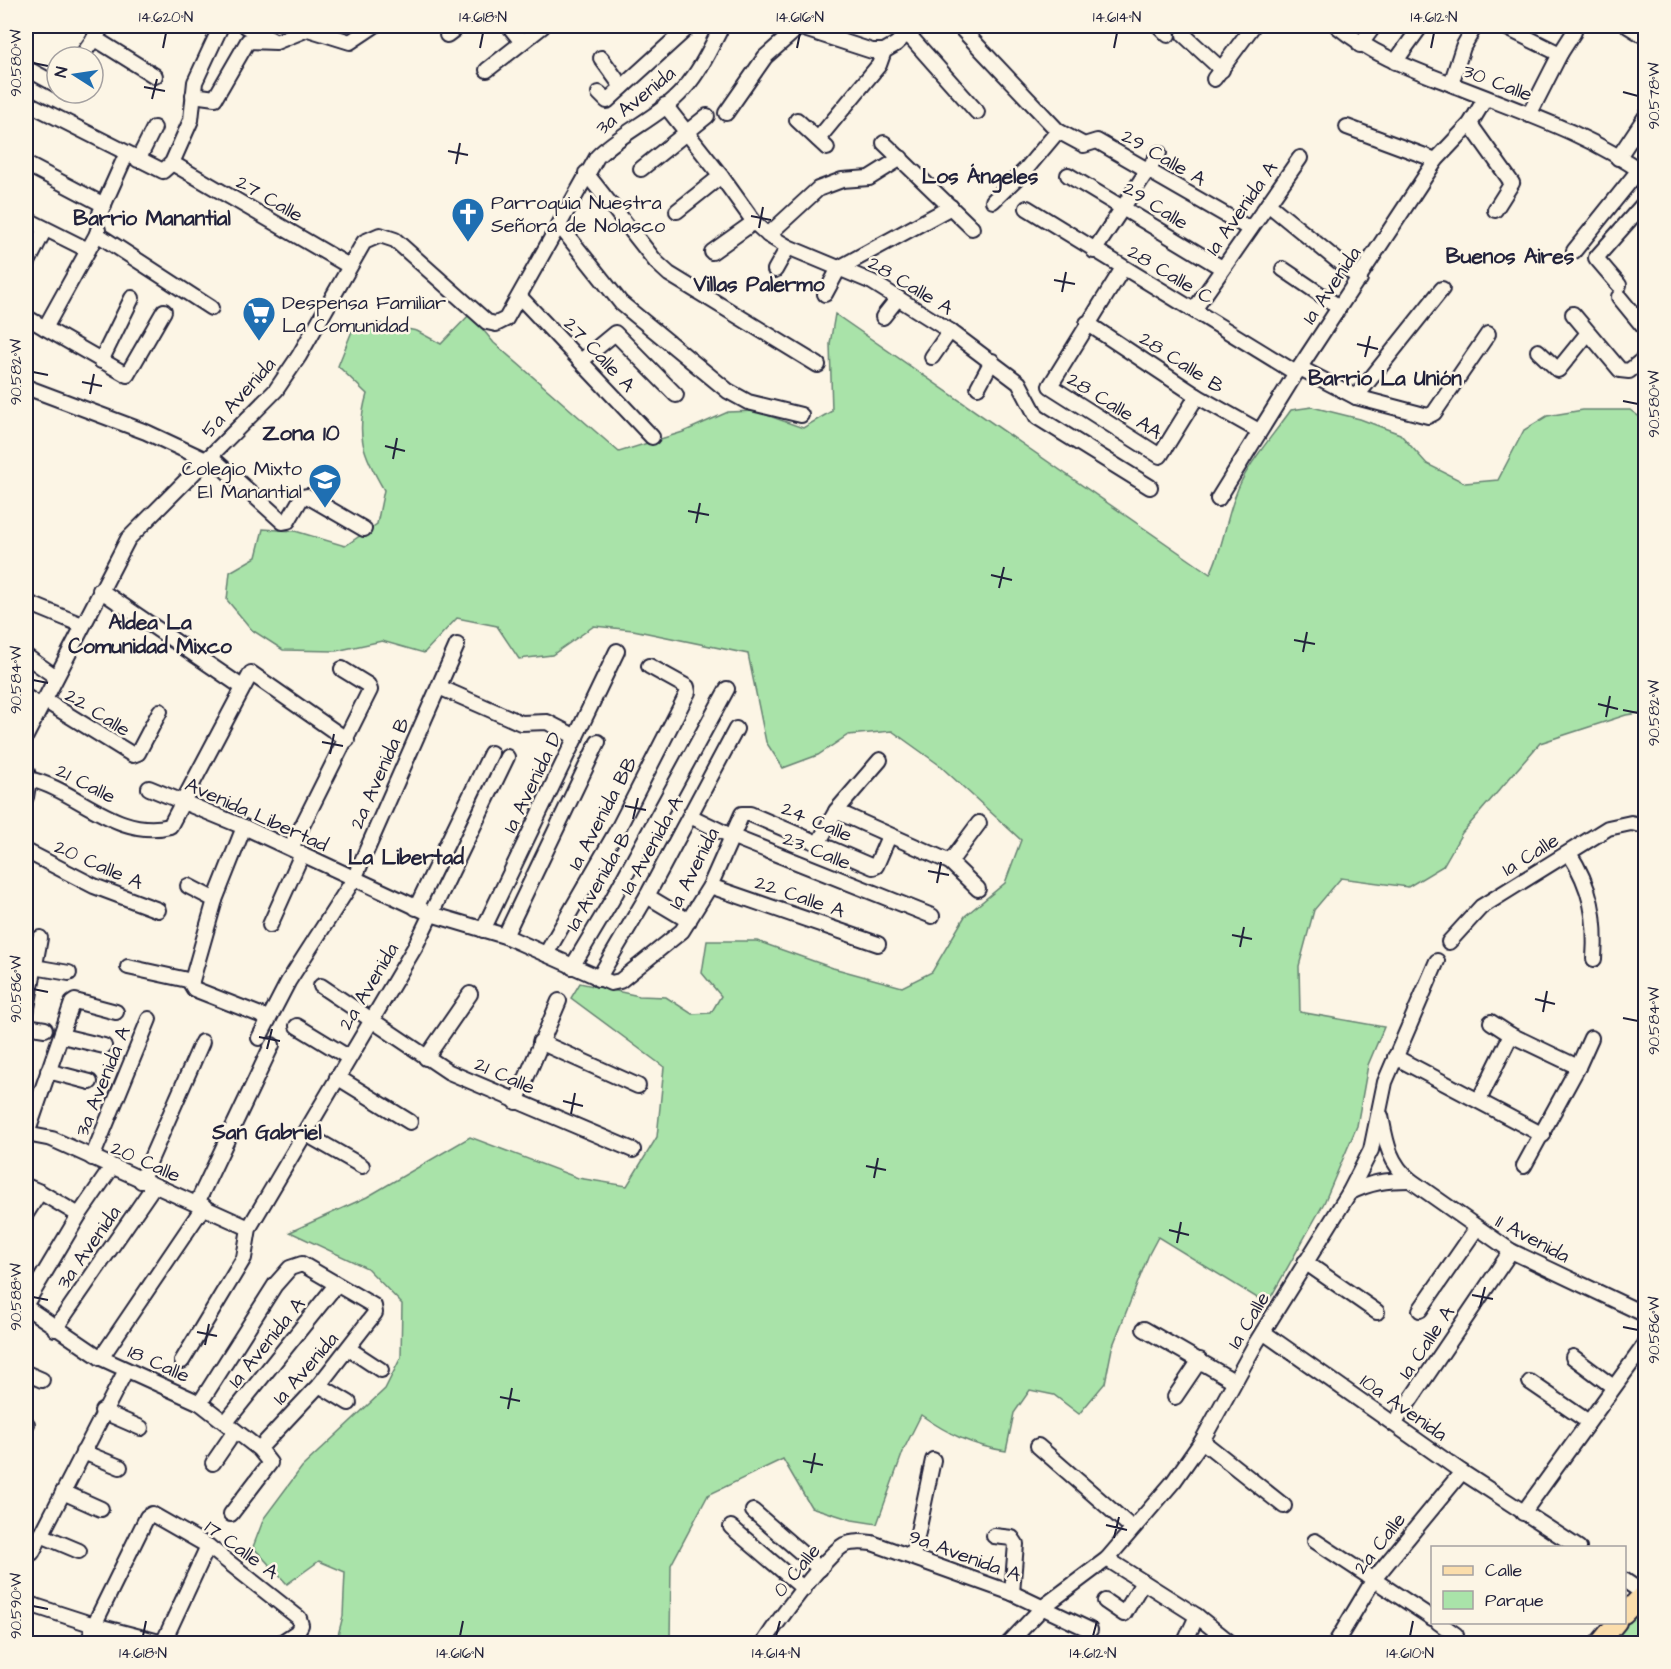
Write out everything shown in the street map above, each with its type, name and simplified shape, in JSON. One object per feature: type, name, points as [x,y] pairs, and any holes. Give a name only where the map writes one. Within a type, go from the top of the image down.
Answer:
[{"type":"main road","points":[[1626,1612],[1644,1592]]},
{"type":"main road","points":[[1599,1644],[1616,1624]]},
{"type":"street","points":[[89,45],[103,26]]},
{"type":"street","points":[[167,167],[191,120],[195,82],[221,26]]},
{"type":"street","points":[[246,26],[276,42]]},
{"type":"street","points":[[348,26],[357,38]]},
{"type":"street","points":[[192,95],[213,99],[217,96],[248,41],[276,42],[308,29],[346,42],[357,38],[374,26]]},
{"type":"street","points":[[447,35],[459,26]]},
{"type":"street","points":[[509,26],[522,42]]},
{"type":"street","points":[[487,70],[543,26]]},
{"type":"street","points":[[599,93],[607,101],[685,30],[686,26]]},
{"type":"street","name":"3a Avenida","points":[[496,324],[506,319],[520,297],[586,173],[608,146],[684,90],[700,68],[722,26]]},
{"type":"street","points":[[726,113],[765,57],[797,26],[872,51],[884,51],[896,44],[911,29],[977,111]]},
{"type":"street","name":"29 Calle A","points":[[959,26],[1058,131],[1084,145],[1097,141],[1250,229]]},
{"type":"street","points":[[1184,35],[1218,75],[1253,26]]},
{"type":"street","name":"30 Calle","points":[[1337,26],[1360,45],[1395,62],[1529,115],[1642,172]]},
{"type":"street","points":[[1360,45],[1374,26]]},
{"type":"street","points":[[1395,62],[1421,26]]},
{"type":"street","points":[[1451,84],[1463,46],[1475,26]]},
{"type":"street","points":[[1503,26],[1560,54]]},
{"type":"street","points":[[1628,26],[1646,37]]},
{"type":"street","points":[[1529,115],[1560,54],[1574,32]]},
{"type":"street","points":[[94,38],[156,76]]},
{"type":"street","points":[[797,120],[823,144],[879,64],[884,51]]},
{"type":"street","points":[[601,58],[622,87]]},
{"type":"street","points":[[26,68],[45,79]]},
{"type":"street","name":"1a Avenida","points":[[1218,499],[1298,370],[1360,279],[1436,160],[1470,124],[1485,99]]},
{"type":"street","name":"27 Calle","points":[[26,102],[132,158],[167,167],[349,266]]},
{"type":"street","name":"28 Calle A","points":[[666,105],[722,176],[754,222],[768,235],[788,247],[873,282],[950,331],[1019,382],[1037,417],[1150,487]]},
{"type":"street","points":[[641,169],[707,116]]},
{"type":"street","points":[[1618,158],[1646,116]]},
{"type":"street","points":[[1470,124],[1512,183],[1495,210]]},
{"type":"street","points":[[26,164],[102,209],[132,158],[154,128]]},
{"type":"street","points":[[1347,128],[1436,160]]},
{"type":"street","points":[[993,201],[1027,168],[1058,131]]},
{"type":"street","points":[[884,143],[972,228]]},
{"type":"street","points":[[1094,250],[1146,169],[1159,153]]},
{"type":"street","points":[[768,235],[818,189],[842,180],[869,178],[901,158]]},
{"type":"street","name":"1a Avenida A","points":[[1194,310],[1300,158]]},
{"type":"street","points":[[1574,251],[1642,172]]},
{"type":"street","points":[[586,173],[656,262],[669,274],[818,365]]},
{"type":"street","name":"29 Calle","points":[[1068,175],[1222,268]]},
{"type":"street","points":[[677,211],[722,176]]},
{"type":"street","points":[[1268,204],[1360,279]]},
{"type":"street","points":[[1644,204],[1596,260],[1646,330]]},
{"type":"street","points":[[825,294],[839,268],[951,207]]},
{"type":"street","name":"28 Calle C","points":[[1027,208],[1123,268],[1298,370],[1356,397],[1428,416],[1434,413],[1488,334]]},
{"type":"street","points":[[26,219],[88,250]]},
{"type":"street","points":[[712,252],[754,222]]},
{"type":"street","points":[[559,225],[621,303],[728,391],[748,402],[801,415]]},
{"type":"street","points":[[26,266],[45,229]]},
{"type":"street","points":[[45,328],[97,232],[211,308]]},
{"type":"street","name":"5a Avenida","points":[[26,736],[128,539],[276,390],[299,356],[364,242],[380,234],[395,240],[487,321],[496,324]]},
{"type":"street","points":[[775,270],[788,247]]},
{"type":"street","points":[[1087,323],[1123,268]]},
{"type":"street","points":[[1283,269],[1339,307]]},
{"type":"street","points":[[1356,397],[1442,289]]},
{"type":"street","name":"27 Calle A","points":[[520,297],[652,437]]},
{"type":"street","points":[[101,361],[132,298]]},
{"type":"street","points":[[884,317],[898,298]]},
{"type":"street","points":[[26,317],[124,374],[130,373],[164,311]]},
{"type":"street","points":[[1573,314],[1620,370],[1629,371],[1646,357]]},
{"type":"street","name":"28 Calle AA","points":[[1087,323],[1050,386],[1160,456],[1197,396]]},
{"type":"street","name":"28 Calle B","points":[[1087,323],[1197,396],[1259,431]]},
{"type":"street","points":[[932,357],[950,331]]},
{"type":"street","points":[[580,361],[615,333],[676,395]]},
{"type":"street","points":[[1538,351],[1558,370],[1588,333]]},
{"type":"street","points":[[978,387],[992,361]]},
{"type":"street","points":[[26,387],[208,458],[285,523],[304,496],[364,529]]},
{"type":"street","points":[[100,590],[242,687]]},
{"type":"street","points":[[26,602],[82,625]]},
{"type":"street","name":"2a Avenida B","points":[[259,1038],[268,1018],[354,879],[457,645]]},
{"type":"street","name":"1a Avenida D","points":[[483,930],[616,651]]},
{"type":"street","points":[[26,656],[56,677]]},
{"type":"street","name":"1a Avenida BB","points":[[546,954],[619,827],[689,690],[649,666]]},
{"type":"street","points":[[270,925],[297,851],[370,688],[342,669]]},
{"type":"street","points":[[183,802],[242,687],[253,674],[346,740]]},
{"type":"street","points":[[439,687],[521,723],[547,722],[576,737]]},
{"type":"street","name":"1a Avenida B","points":[[572,967],[612,900],[727,689]]},
{"type":"street","name":"22 Calle","points":[[26,697],[42,703],[133,754],[138,753],[160,711]]},
{"type":"street","name":"1a Avenida A","points":[[598,979],[647,896],[736,729]]},
{"type":"street","points":[[505,936],[598,742]]},
{"type":"street","points":[[416,908],[491,753]]},
{"type":"street","name":"2a Avenida","points":[[182,1361],[243,1258],[249,1228],[415,947],[507,757]]},
{"type":"street","points":[[819,842],[836,811],[880,760]]},
{"type":"street","points":[[26,797],[27,775]]},
{"type":"street","name":"21 Calle","points":[[27,775],[106,817],[145,828],[170,826],[183,802]]},
{"type":"street","name":"Avenida Libertad","points":[[149,788],[244,827],[416,908],[505,936],[598,979],[616,983]]},
{"type":"street","points":[[836,811],[934,855],[954,866],[978,889]]},
{"type":"street","name":"1a Avenida","points":[[616,983],[678,936],[710,886],[731,836],[745,812]]},
{"type":"street","name":"24 Calle","points":[[745,812],[873,867],[889,836]]},
{"type":"street","name":"23 Calle","points":[[690,816],[731,836],[932,916]]},
{"type":"street","points":[[954,866],[979,823]]},
{"type":"street","name":"1a Calle","points":[[1449,942],[1481,907],[1608,828],[1631,823],[1646,826]]},
{"type":"street","points":[[192,984],[215,900],[244,827]]},
{"type":"street","name":"20 Calle A","points":[[26,851],[94,886],[158,910]]},
{"type":"street","points":[[1569,853],[1583,875],[1592,898],[1596,929],[1594,959]]},
{"type":"street","points":[[188,886],[215,900]]},
{"type":"street","name":"22 Calle A","points":[[710,886],[878,944]]},
{"type":"street","points":[[647,896],[689,921]]},
{"type":"street","points":[[612,900],[635,914]]},
{"type":"street","points":[[26,1013],[40,938]]},
{"type":"street","name":"1a Calle","points":[[1008,1644],[1043,1607],[1107,1559],[1174,1481],[1202,1441],[1263,1332],[1349,1193],[1371,1150],[1379,1106],[1395,1057],[1437,961]]},
{"type":"street","points":[[34,967],[69,974]]},
{"type":"street","points":[[128,967],[192,984],[268,1018]]},
{"type":"street","name":"21 Calle","points":[[321,986],[426,1059],[449,1072],[633,1150]]},
{"type":"street","points":[[426,1059],[470,994]]},
{"type":"street","points":[[516,1102],[559,1000]]},
{"type":"street","points":[[26,1134],[73,1001],[116,1012]]},
{"type":"street","name":"3a Avenida A","points":[[92,1158],[149,1019]]},
{"type":"street","points":[[1491,1022],[1511,1035],[1578,1067]]},
{"type":"street","points":[[26,1026],[45,1029]]},
{"type":"street","points":[[297,1026],[348,1058]]},
{"type":"street","points":[[1479,1100],[1511,1035]]},
{"type":"street","points":[[62,1036],[104,1046]]},
{"type":"street","points":[[1524,1166],[1578,1067],[1591,1038]]},
{"type":"street","name":"3a Avenida","points":[[55,1329],[147,1184],[202,1042]]},
{"type":"street","points":[[540,1042],[638,1086]]},
{"type":"street","points":[[101,1358],[200,1205],[272,1045]]},
{"type":"street","points":[[1395,1057],[1542,1135]]},
{"type":"street","points":[[48,1071],[90,1082]]},
{"type":"street","points":[[337,1077],[410,1122]]},
{"type":"street","name":"11 Avenida","points":[[1379,1106],[1388,1152],[1397,1170],[1476,1229],[1511,1251],[1646,1315]]},
{"type":"street","name":"20 Calle","points":[[26,1134],[52,1139],[147,1184],[249,1228]]},
{"type":"street","points":[[306,1134],[362,1166]]},
{"type":"street","points":[[26,1306],[79,1215],[111,1167]]},
{"type":"street","points":[[1349,1193],[1367,1183],[1410,1180]]},
{"type":"street","points":[[26,1186],[79,1215]]},
{"type":"street","points":[[26,1214],[40,1192]]},
{"type":"street","points":[[1420,1310],[1476,1229]]},
{"type":"street","name":"1a Calle A","points":[[1394,1424],[1511,1251]]},
{"type":"street","points":[[1305,1262],[1377,1312]]},
{"type":"street","points":[[200,1403],[275,1285],[290,1268],[298,1264],[336,1285]]},
{"type":"street","name":"1a Avenida","points":[[259,1449],[349,1350],[376,1310],[336,1285]]},
{"type":"street","name":"1a Avenida A","points":[[213,1463],[231,1427],[336,1285]]},
{"type":"street","name":"18 Calle","points":[[26,1306],[55,1329],[101,1358],[200,1403],[259,1449],[270,1463],[231,1514]]},
{"type":"street","points":[[1144,1329],[1234,1381]]},
{"type":"street","name":"10a Avenida","points":[[1263,1332],[1462,1472],[1576,1546]]},
{"type":"street","points":[[1523,1513],[1612,1386],[1646,1343]]},
{"type":"street","points":[[349,1350],[381,1370]]},
{"type":"street","points":[[1573,1357],[1612,1386]]},
{"type":"street","points":[[1175,1397],[1200,1360]]},
{"type":"street","points":[[32,1553],[102,1412],[126,1370]]},
{"type":"street","points":[[26,1373],[42,1380]]},
{"type":"street","points":[[1530,1382],[1587,1421]]},
{"type":"street","points":[[319,1385],[349,1403]]},
{"type":"street","points":[[102,1412],[141,1428]]},
{"type":"street","points":[[1202,1441],[1284,1506]]},
{"type":"street","points":[[1038,1446],[1132,1528]]},
{"type":"street","points":[[83,1452],[120,1467]]},
{"type":"street","points":[[913,1556],[933,1460]]},
{"type":"street","name":"2a Calle","points":[[1335,1644],[1374,1579],[1462,1472]]},
{"type":"street","points":[[63,1492],[101,1509]]},
{"type":"street","points":[[753,1511],[820,1569]]},
{"type":"street","name":"10a Avenida","points":[[1523,1513],[1563,1546]]},
{"type":"street","name":"17 Calle A","points":[[94,1625],[147,1517],[152,1514],[208,1546],[293,1611],[301,1625],[297,1632],[279,1644]]},
{"type":"street","points":[[731,1527],[804,1589]]},
{"type":"street","points":[[41,1535],[79,1551]]},
{"type":"street","points":[[994,1536],[1012,1538],[1016,1544],[1012,1593]]},
{"type":"street","points":[[1315,1541],[1431,1617]]},
{"type":"street","name":"0 Calle","points":[[763,1644],[820,1569],[845,1545],[857,1542],[872,1543]]},
{"type":"street","name":"9a Avenida A","points":[[872,1543],[1012,1593],[1090,1630]]},
{"type":"street","points":[[26,1606],[165,1643],[208,1546]]},
{"type":"street","points":[[1107,1559],[1197,1616],[1232,1644]]},
{"type":"street","points":[[1626,1581],[1644,1592]]},
{"type":"street","points":[[1105,1601],[1124,1614],[1143,1582]]},
{"type":"street","points":[[1626,1591],[1629,1598],[1626,1606]]},
{"type":"street","points":[[1184,1644],[1197,1616]]},
{"type":"street","points":[[1440,1624],[1456,1635]]},
{"type":"street","points":[[88,1644],[94,1625]]},
{"type":"green space","points":[[470,314],[494,343],[619,452],[683,432],[728,412],[755,411],[803,428],[832,411],[830,344],[835,314],[1210,574],[1241,482],[1258,454],[1291,410],[1312,407],[1360,419],[1400,434],[1427,464],[1465,483],[1498,480],[1524,430],[1547,416],[1583,410],[1630,410],[1645,421],[1645,712],[1626,715],[1540,743],[1462,833],[1443,866],[1408,887],[1341,878],[1314,910],[1299,966],[1300,1012],[1384,1027],[1368,1065],[1357,1126],[1324,1203],[1267,1304],[1158,1237],[1149,1254],[1112,1348],[1105,1383],[1079,1414],[1054,1395],[1030,1390],[1014,1413],[1006,1451],[961,1438],[921,1415],[904,1449],[877,1524],[852,1520],[811,1507],[783,1459],[708,1495],[671,1565],[670,1643],[336,1643],[343,1616],[345,1572],[319,1561],[287,1584],[253,1547],[264,1518],[302,1467],[385,1389],[401,1357],[402,1304],[367,1268],[290,1232],[367,1197],[470,1137],[578,1178],[627,1186],[657,1137],[664,1067],[571,998],[580,983],[639,996],[666,997],[692,1014],[711,1013],[721,996],[702,973],[707,941],[757,941],[833,968],[902,987],[932,972],[965,916],[1005,883],[1021,840],[938,764],[892,731],[848,735],[818,755],[783,768],[766,742],[748,654],[633,630],[594,626],[552,655],[519,659],[497,626],[457,618],[424,653],[382,641],[336,651],[283,650],[252,630],[227,600],[230,572],[256,557],[263,529],[295,531],[345,546],[377,524],[384,490],[371,466],[363,444],[363,408],[367,394],[338,366],[352,331],[376,323],[417,331],[441,344]]},
{"type":"green space","points":[[1645,1597],[1645,1643],[1605,1644],[1622,1624],[1626,1624],[1626,1619]]},
{"type":"place","name":"Parroquia Nuestra Señora de Nolasco","points":[[468,243]]},
{"type":"place","name":"Despensa Familiar La Comunidad","points":[[259,342]]},
{"type":"place","name":"Colegio Mixto El Manantial","points":[[325,509]]},
{"type":"district","name":"Los Ángeles","points":[[980,176]]},
{"type":"district","name":"Barrio Manantial","points":[[152,218]]},
{"type":"district","name":"Buenos Aires","points":[[1510,256]]},
{"type":"district","name":"Villas Palermo","points":[[759,284]]},
{"type":"district","name":"Barrio La Unión","points":[[1385,378]]},
{"type":"district","name":"Zona 10","points":[[301,432]]},
{"type":"district","name":"Aldea La Comunidad Mixco","points":[[150,634]]},
{"type":"district","name":"La Libertad","points":[[406,857]]},
{"type":"district","name":"San Gabriel","points":[[267,1132]]}]
